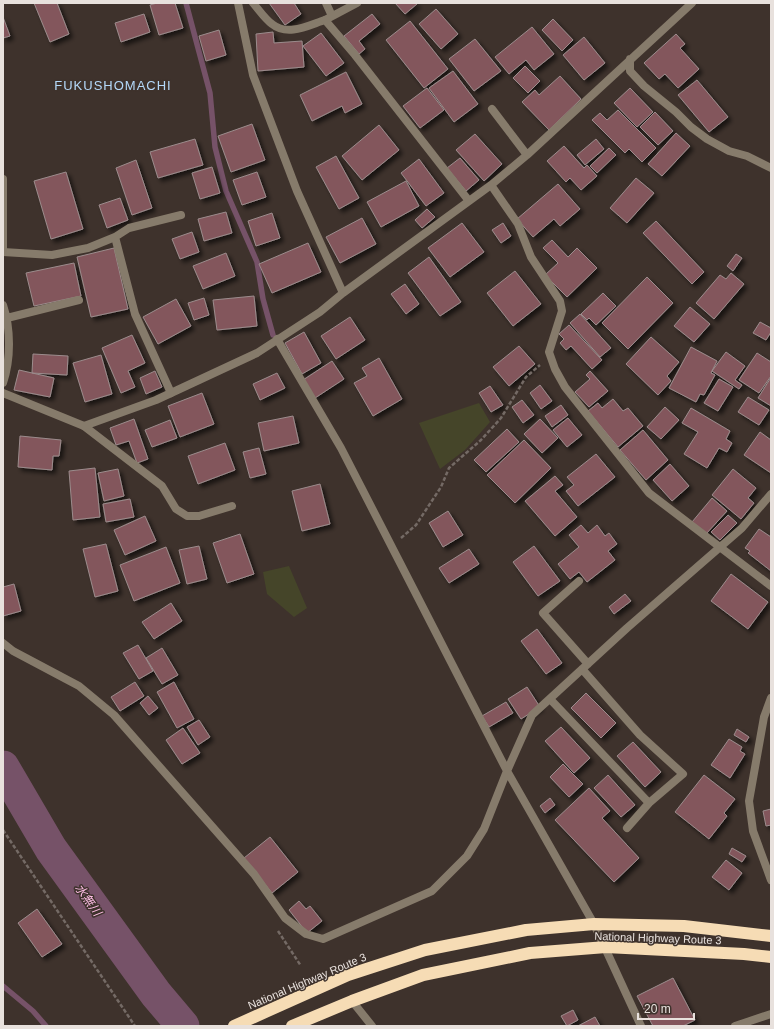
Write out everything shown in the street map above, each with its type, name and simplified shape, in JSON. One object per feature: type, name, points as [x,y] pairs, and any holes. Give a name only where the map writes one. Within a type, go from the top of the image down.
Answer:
[{"type":"highway","name":"National Highway Route 3","points":[[234,1026],[348,975],[425,950],[526,930],[594,924],[684,926],[771,936]]},
{"type":"highway","name":"National Highway Route 3","points":[[292,1026],[336,1007],[422,975],[530,954],[606,947],[744,954],[771,957]]},
{"type":"street","points":[[238,3],[253,76],[297,191],[343,293]]},
{"type":"street","points":[[253,3],[272,25],[283,29],[294,30],[329,18],[357,3]]},
{"type":"street","points":[[326,3],[329,18],[355,55],[469,201]]},
{"type":"street","points":[[84,426],[156,400],[257,353],[320,312],[343,293],[491,185],[527,155],[692,3]]},
{"type":"street","points":[[630,59],[630,71],[644,86],[676,112],[690,127],[729,151],[747,156],[771,168]]},
{"type":"street","points":[[492,109],[527,155]]},
{"type":"street","points":[[3,179],[3,251],[52,255],[88,248],[115,237],[129,228],[181,215]]},
{"type":"street","points":[[491,185],[518,224],[531,257],[560,301],[562,311],[549,352],[555,369],[565,386],[649,493],[771,586]]},
{"type":"street","points":[[115,237],[135,314],[171,393]]},
{"type":"street","points":[[6,318],[79,300]]},
{"type":"street","points":[[3,305],[8,334],[7,369],[3,382]]},
{"type":"street","points":[[277,339],[341,448],[507,771],[594,924],[606,947],[641,1026]]},
{"type":"street","points":[[3,393],[84,426],[162,486],[176,509],[187,516],[199,516],[232,506]]},
{"type":"street","points":[[3,643],[13,651],[79,686],[114,714],[254,874],[286,918],[306,934],[323,939],[432,891],[467,856],[484,829],[507,771],[532,715],[633,623],[742,528],[771,494]]},
{"type":"street","points":[[579,581],[543,613],[640,734],[683,774],[649,803],[627,828]]},
{"type":"street","points":[[771,698],[764,717],[749,801],[753,831],[771,880]]},
{"type":"street","points":[[550,699],[649,803]]},
{"type":"street","points":[[352,1001],[372,1026]]},
{"type":"street","points":[[735,1026],[771,1014]]},
{"type":"path","points":[[392,547],[416,525],[441,487],[449,468],[482,440],[501,418],[526,377],[550,355]]},
{"type":"path","points":[[3,830],[135,1026]]},
{"type":"shaded area","points":[[479,403],[490,422],[465,450],[440,469],[419,423]]},
{"type":"shaded area","points":[[289,566],[307,608],[294,617],[267,594],[263,572]]},
{"type":"building","points":[[34,3],[57,3],[69,34],[50,42]]},
{"type":"building","points":[[157,3],[175,3],[183,28],[159,35],[150,5]]},
{"type":"building","points":[[269,3],[294,3],[301,14],[285,25]]},
{"type":"building","points":[[395,3],[416,3],[417,4],[405,14]]},
{"type":"building","points":[[436,9],[458,34],[441,49],[419,24]]},
{"type":"building","points":[[144,14],[150,32],[121,42],[115,23]]},
{"type":"building","points":[[372,14],[380,24],[359,41],[365,49],[359,54],[344,36]]},
{"type":"building","points":[[3,17],[10,36],[3,38]]},
{"type":"building","points":[[553,19],[573,40],[562,51],[542,30]]},
{"type":"building","points":[[410,21],[448,69],[424,88],[386,40]]},
{"type":"building","points":[[532,27],[554,54],[534,70],[526,60],[509,74],[495,57]]},
{"type":"building","points":[[219,30],[226,55],[206,61],[199,36]]},
{"type":"building","points":[[273,32],[274,43],[302,41],[304,67],[258,71],[256,34]]},
{"type":"building","points":[[321,33],[344,63],[326,76],[303,46]]},
{"type":"building","points":[[676,34],[685,44],[680,48],[699,69],[678,88],[665,74],[659,79],[644,63]]},
{"type":"building","points":[[584,37],[605,63],[584,80],[563,55]]},
{"type":"building","points":[[475,39],[501,71],[474,91],[449,59]]},
{"type":"building","points":[[525,66],[540,81],[528,93],[513,78]]},
{"type":"building","points":[[453,71],[478,104],[454,122],[429,88]]},
{"type":"building","points":[[346,72],[362,104],[345,113],[342,106],[312,121],[300,95]]},
{"type":"building","points":[[560,76],[581,99],[549,130],[522,102],[535,90],[539,95]]},
{"type":"building","points":[[697,80],[728,117],[709,132],[678,95]]},
{"type":"building","points":[[427,88],[444,110],[420,128],[403,106]]},
{"type":"building","points":[[630,88],[653,112],[637,127],[614,103]]},
{"type":"building","points":[[618,110],[656,148],[642,162],[629,149],[625,153],[592,120],[600,113],[607,120]]},
{"type":"building","points":[[655,112],[673,131],[658,145],[640,127]]},
{"type":"building","points":[[252,124],[265,160],[231,172],[218,136]]},
{"type":"building","points":[[379,125],[399,150],[362,180],[342,156]]},
{"type":"building","points":[[676,133],[690,146],[662,176],[648,164]]},
{"type":"building","points":[[475,134],[502,164],[484,181],[456,150]]},
{"type":"building","points":[[195,139],[203,165],[158,178],[150,152]]},
{"type":"building","points":[[596,139],[604,149],[585,165],[577,155]]},
{"type":"building","points":[[564,146],[584,168],[587,165],[597,176],[581,190],[570,178],[566,182],[547,161]]},
{"type":"building","points":[[609,148],[616,155],[597,173],[590,166]]},
{"type":"building","points":[[336,156],[359,198],[339,209],[316,167]]},
{"type":"building","points":[[460,158],[479,180],[466,191],[447,168]]},
{"type":"building","points":[[419,159],[444,193],[426,206],[401,173]]},
{"type":"building","points":[[136,160],[152,208],[132,215],[116,168]]},
{"type":"building","points":[[212,167],[220,193],[200,199],[192,173]]},
{"type":"building","points":[[66,172],[83,229],[51,239],[34,181]]},
{"type":"building","points":[[257,172],[266,197],[242,205],[233,180]]},
{"type":"building","points":[[636,178],[654,193],[627,223],[610,208]]},
{"type":"building","points":[[406,181],[419,206],[381,227],[367,202]]},
{"type":"building","points":[[558,184],[580,209],[560,226],[554,219],[533,237],[517,219]]},
{"type":"building","points":[[120,198],[128,220],[107,228],[99,205]]},
{"type":"building","points":[[427,209],[435,217],[422,228],[415,220]]},
{"type":"building","points":[[226,212],[232,233],[204,241],[198,219]]},
{"type":"building","points":[[272,213],[280,238],[256,246],[248,221]]},
{"type":"building","points":[[362,218],[376,244],[340,263],[326,237]]},
{"type":"building","points":[[656,221],[704,272],[692,284],[643,233]]},
{"type":"building","points":[[462,223],[484,252],[450,277],[428,248]]},
{"type":"building","points":[[503,223],[511,236],[501,243],[492,230]]},
{"type":"building","points":[[192,232],[199,252],[180,259],[172,239]]},
{"type":"building","points":[[552,240],[568,257],[577,248],[597,268],[567,297],[545,275],[558,263],[543,248]]},
{"type":"building","points":[[308,243],[321,272],[272,293],[259,264]]},
{"type":"building","points":[[114,248],[128,309],[91,317],[77,257]]},
{"type":"building","points":[[226,253],[235,276],[203,289],[193,266]]},
{"type":"building","points":[[736,254],[742,258],[733,271],[727,266]]},
{"type":"building","points":[[429,257],[461,302],[440,316],[408,273]]},
{"type":"building","points":[[74,263],[81,296],[34,306],[26,273]]},
{"type":"building","points":[[515,271],[541,304],[513,326],[487,293]]},
{"type":"building","points":[[731,273],[744,284],[714,319],[696,303],[720,275],[726,279]]},
{"type":"building","points":[[647,277],[673,303],[628,349],[602,323]]},
{"type":"building","points":[[405,284],[419,304],[406,314],[391,294]]},
{"type":"building","points":[[603,293],[616,306],[596,325],[589,318],[587,320],[581,314]]},
{"type":"building","points":[[254,296],[257,326],[217,330],[213,300]]},
{"type":"building","points":[[204,298],[209,315],[194,320],[188,303]]},
{"type":"building","points":[[176,299],[191,326],[158,344],[143,317]]},
{"type":"building","points":[[690,307],[710,324],[694,342],[674,326]]},
{"type":"building","points":[[580,314],[611,348],[600,357],[570,323]]},
{"type":"building","points":[[350,317],[365,340],[336,359],[321,336]]},
{"type":"building","points":[[760,322],[771,328],[771,332],[766,340],[753,333]]},
{"type":"building","points":[[569,325],[602,360],[592,369],[571,346],[566,350],[560,343],[564,339],[559,334]]},
{"type":"building","points":[[304,332],[321,363],[302,374],[285,343]]},
{"type":"building","points":[[132,335],[145,363],[128,371],[135,387],[121,393],[102,348]]},
{"type":"building","points":[[651,337],[679,362],[667,376],[671,381],[658,395],[626,364]]},
{"type":"building","points":[[519,346],[535,364],[509,386],[493,367]]},
{"type":"building","points":[[691,347],[717,361],[711,373],[715,375],[704,395],[700,394],[696,402],[669,388]]},
{"type":"building","points":[[726,352],[745,366],[735,380],[742,385],[739,389],[712,371]]},
{"type":"building","points":[[757,353],[771,362],[771,376],[759,393],[739,380]]},
{"type":"building","points":[[33,354],[68,356],[67,375],[32,373]]},
{"type":"building","points":[[101,355],[112,394],[85,402],[73,363]]},
{"type":"building","points":[[379,358],[402,399],[373,416],[354,383],[367,376],[362,368]]},
{"type":"building","points":[[332,361],[344,379],[315,398],[303,380]]},
{"type":"building","points":[[19,370],[54,378],[50,397],[14,390]]},
{"type":"building","points":[[155,371],[162,387],[146,394],[140,378]]},
{"type":"building","points":[[590,371],[608,391],[589,407],[575,392],[590,379],[586,375]]},
{"type":"building","points":[[277,373],[285,388],[260,400],[253,384]]},
{"type":"building","points":[[719,379],[733,387],[718,411],[704,403]]},
{"type":"building","points":[[770,379],[771,380],[771,406],[758,398]]},
{"type":"building","points":[[540,385],[552,401],[541,409],[530,393]]},
{"type":"building","points":[[490,386],[503,405],[491,412],[479,393]]},
{"type":"building","points":[[202,393],[214,424],[180,437],[168,406]]},
{"type":"building","points":[[748,397],[769,410],[759,425],[738,412]]},
{"type":"building","points":[[613,399],[623,411],[628,408],[643,426],[618,447],[588,411],[598,403],[602,408]]},
{"type":"building","points":[[522,400],[534,415],[523,423],[512,407]]},
{"type":"building","points":[[561,405],[568,415],[552,427],[545,416]]},
{"type":"building","points":[[665,407],[679,420],[661,439],[647,427]]},
{"type":"building","points":[[691,408],[730,431],[726,439],[732,443],[727,452],[719,448],[707,468],[684,454],[698,432],[682,423]]},
{"type":"building","points":[[293,416],[299,443],[264,451],[258,423]]},
{"type":"building","points":[[568,418],[582,435],[567,447],[553,430]]},
{"type":"building","points":[[134,419],[148,459],[137,463],[129,441],[116,445],[110,428]]},
{"type":"building","points":[[540,419],[558,438],[542,453],[524,434]]},
{"type":"building","points":[[170,420],[177,438],[152,447],[145,430]]},
{"type":"building","points":[[507,429],[519,442],[486,472],[474,460]]},
{"type":"building","points":[[643,430],[668,460],[646,480],[620,450]]},
{"type":"building","points":[[760,432],[771,440],[771,473],[744,455]]},
{"type":"building","points":[[20,436],[61,440],[59,456],[53,456],[52,470],[18,467]]},
{"type":"building","points":[[524,440],[551,468],[515,503],[487,475]]},
{"type":"building","points":[[225,443],[235,470],[198,484],[188,456]]},
{"type":"building","points":[[259,448],[266,474],[250,478],[243,452]]},
{"type":"building","points":[[596,454],[615,477],[578,506],[566,491],[574,485],[567,477]]},
{"type":"building","points":[[670,464],[689,486],[672,501],[653,480]]},
{"type":"building","points":[[95,468],[100,517],[73,520],[69,471]]},
{"type":"building","points":[[118,469],[124,496],[104,501],[98,473]]},
{"type":"building","points":[[733,469],[756,488],[748,498],[754,503],[741,519],[712,495]]},
{"type":"building","points":[[555,476],[563,485],[555,491],[577,517],[555,536],[525,501]]},
{"type":"building","points":[[320,484],[330,524],[302,531],[292,491]]},
{"type":"building","points":[[712,498],[727,511],[706,534],[692,522]]},
{"type":"building","points":[[130,499],[134,517],[106,522],[103,504]]},
{"type":"building","points":[[448,511],[463,535],[443,547],[429,523]]},
{"type":"building","points":[[728,515],[737,523],[720,540],[711,532]]},
{"type":"building","points":[[145,516],[156,541],[125,555],[114,530]]},
{"type":"building","points":[[581,525],[588,533],[597,525],[605,536],[609,533],[617,544],[608,551],[615,560],[587,582],[579,572],[570,579],[558,564],[579,547],[569,535]]},
{"type":"building","points":[[759,529],[771,537],[771,571],[748,553],[750,551],[745,548]]},
{"type":"building","points":[[240,534],[254,574],[227,583],[213,543]]},
{"type":"building","points":[[106,544],[118,591],[95,597],[83,549]]},
{"type":"building","points":[[199,546],[207,579],[187,584],[179,550]]},
{"type":"building","points":[[534,546],[560,581],[538,596],[513,562]]},
{"type":"building","points":[[166,547],[180,583],[134,601],[120,565]]},
{"type":"building","points":[[469,549],[479,564],[449,583],[439,568]]},
{"type":"building","points":[[731,574],[768,602],[748,629],[711,601]]},
{"type":"building","points":[[14,584],[21,611],[3,616],[3,587]]},
{"type":"building","points":[[625,594],[631,601],[614,614],[609,607]]},
{"type":"building","points":[[171,603],[182,621],[154,639],[142,622]]},
{"type":"building","points":[[537,629],[562,663],[546,674],[521,641]]},
{"type":"building","points":[[138,645],[153,671],[139,679],[123,653]]},
{"type":"building","points":[[162,648],[178,675],[162,684],[146,658]]},
{"type":"building","points":[[135,682],[144,696],[120,711],[111,697]]},
{"type":"building","points":[[174,682],[194,719],[177,728],[157,692]]},
{"type":"building","points":[[527,687],[540,707],[521,719],[508,699]]},
{"type":"building","points":[[586,693],[616,723],[601,738],[571,708]]},
{"type":"building","points":[[148,696],[158,708],[149,715],[140,703]]},
{"type":"building","points":[[506,702],[513,713],[489,727],[482,716]]},
{"type":"building","points":[[199,720],[210,737],[198,745],[187,727]]},
{"type":"building","points":[[561,727],[590,758],[574,773],[545,741]]},
{"type":"building","points":[[183,728],[200,753],[182,764],[166,740]]},
{"type":"building","points":[[737,729],[749,737],[746,742],[734,735]]},
{"type":"building","points":[[729,739],[742,747],[740,751],[745,754],[730,778],[711,765]]},
{"type":"building","points":[[633,742],[661,772],[645,787],[617,756]]},
{"type":"building","points":[[563,764],[583,784],[569,797],[550,777]]},
{"type":"building","points":[[608,775],[635,805],[621,817],[594,788]]},
{"type":"building","points":[[704,775],[735,799],[724,813],[727,816],[709,839],[675,812]]},
{"type":"building","points":[[589,788],[610,811],[602,818],[639,858],[614,882],[555,820]]},
{"type":"building","points":[[550,798],[555,805],[545,813],[540,806]]},
{"type":"building","points":[[771,809],[771,825],[766,826],[763,811]]},
{"type":"building","points":[[270,837],[298,872],[272,893],[244,858]]},
{"type":"building","points":[[732,848],[746,856],[742,862],[729,854]]},
{"type":"building","points":[[726,860],[742,873],[729,890],[712,877]]},
{"type":"building","points":[[299,901],[306,909],[310,906],[322,921],[307,933],[289,910]]},
{"type":"building","points":[[37,909],[62,944],[42,957],[18,923]]},
{"type":"building","points":[[673,978],[695,1020],[683,1026],[653,1026],[637,996]]},
{"type":"building","points":[[573,1010],[578,1020],[567,1026],[561,1016]]},
{"type":"building","points":[[595,1017],[600,1026],[578,1026]]},
{"type":"waterway","points":[[186,3],[210,93],[215,147],[226,191],[257,262],[263,299],[273,335]]},
{"type":"waterway","name":"水無川","points":[[3,767],[51,849],[156,994],[183,1026]]},
{"type":"waterway","points":[[3,986],[33,1011],[46,1026]]},
{"type":"district","name":"FUKUSHOMACHI","points":[[113,85]]}]
